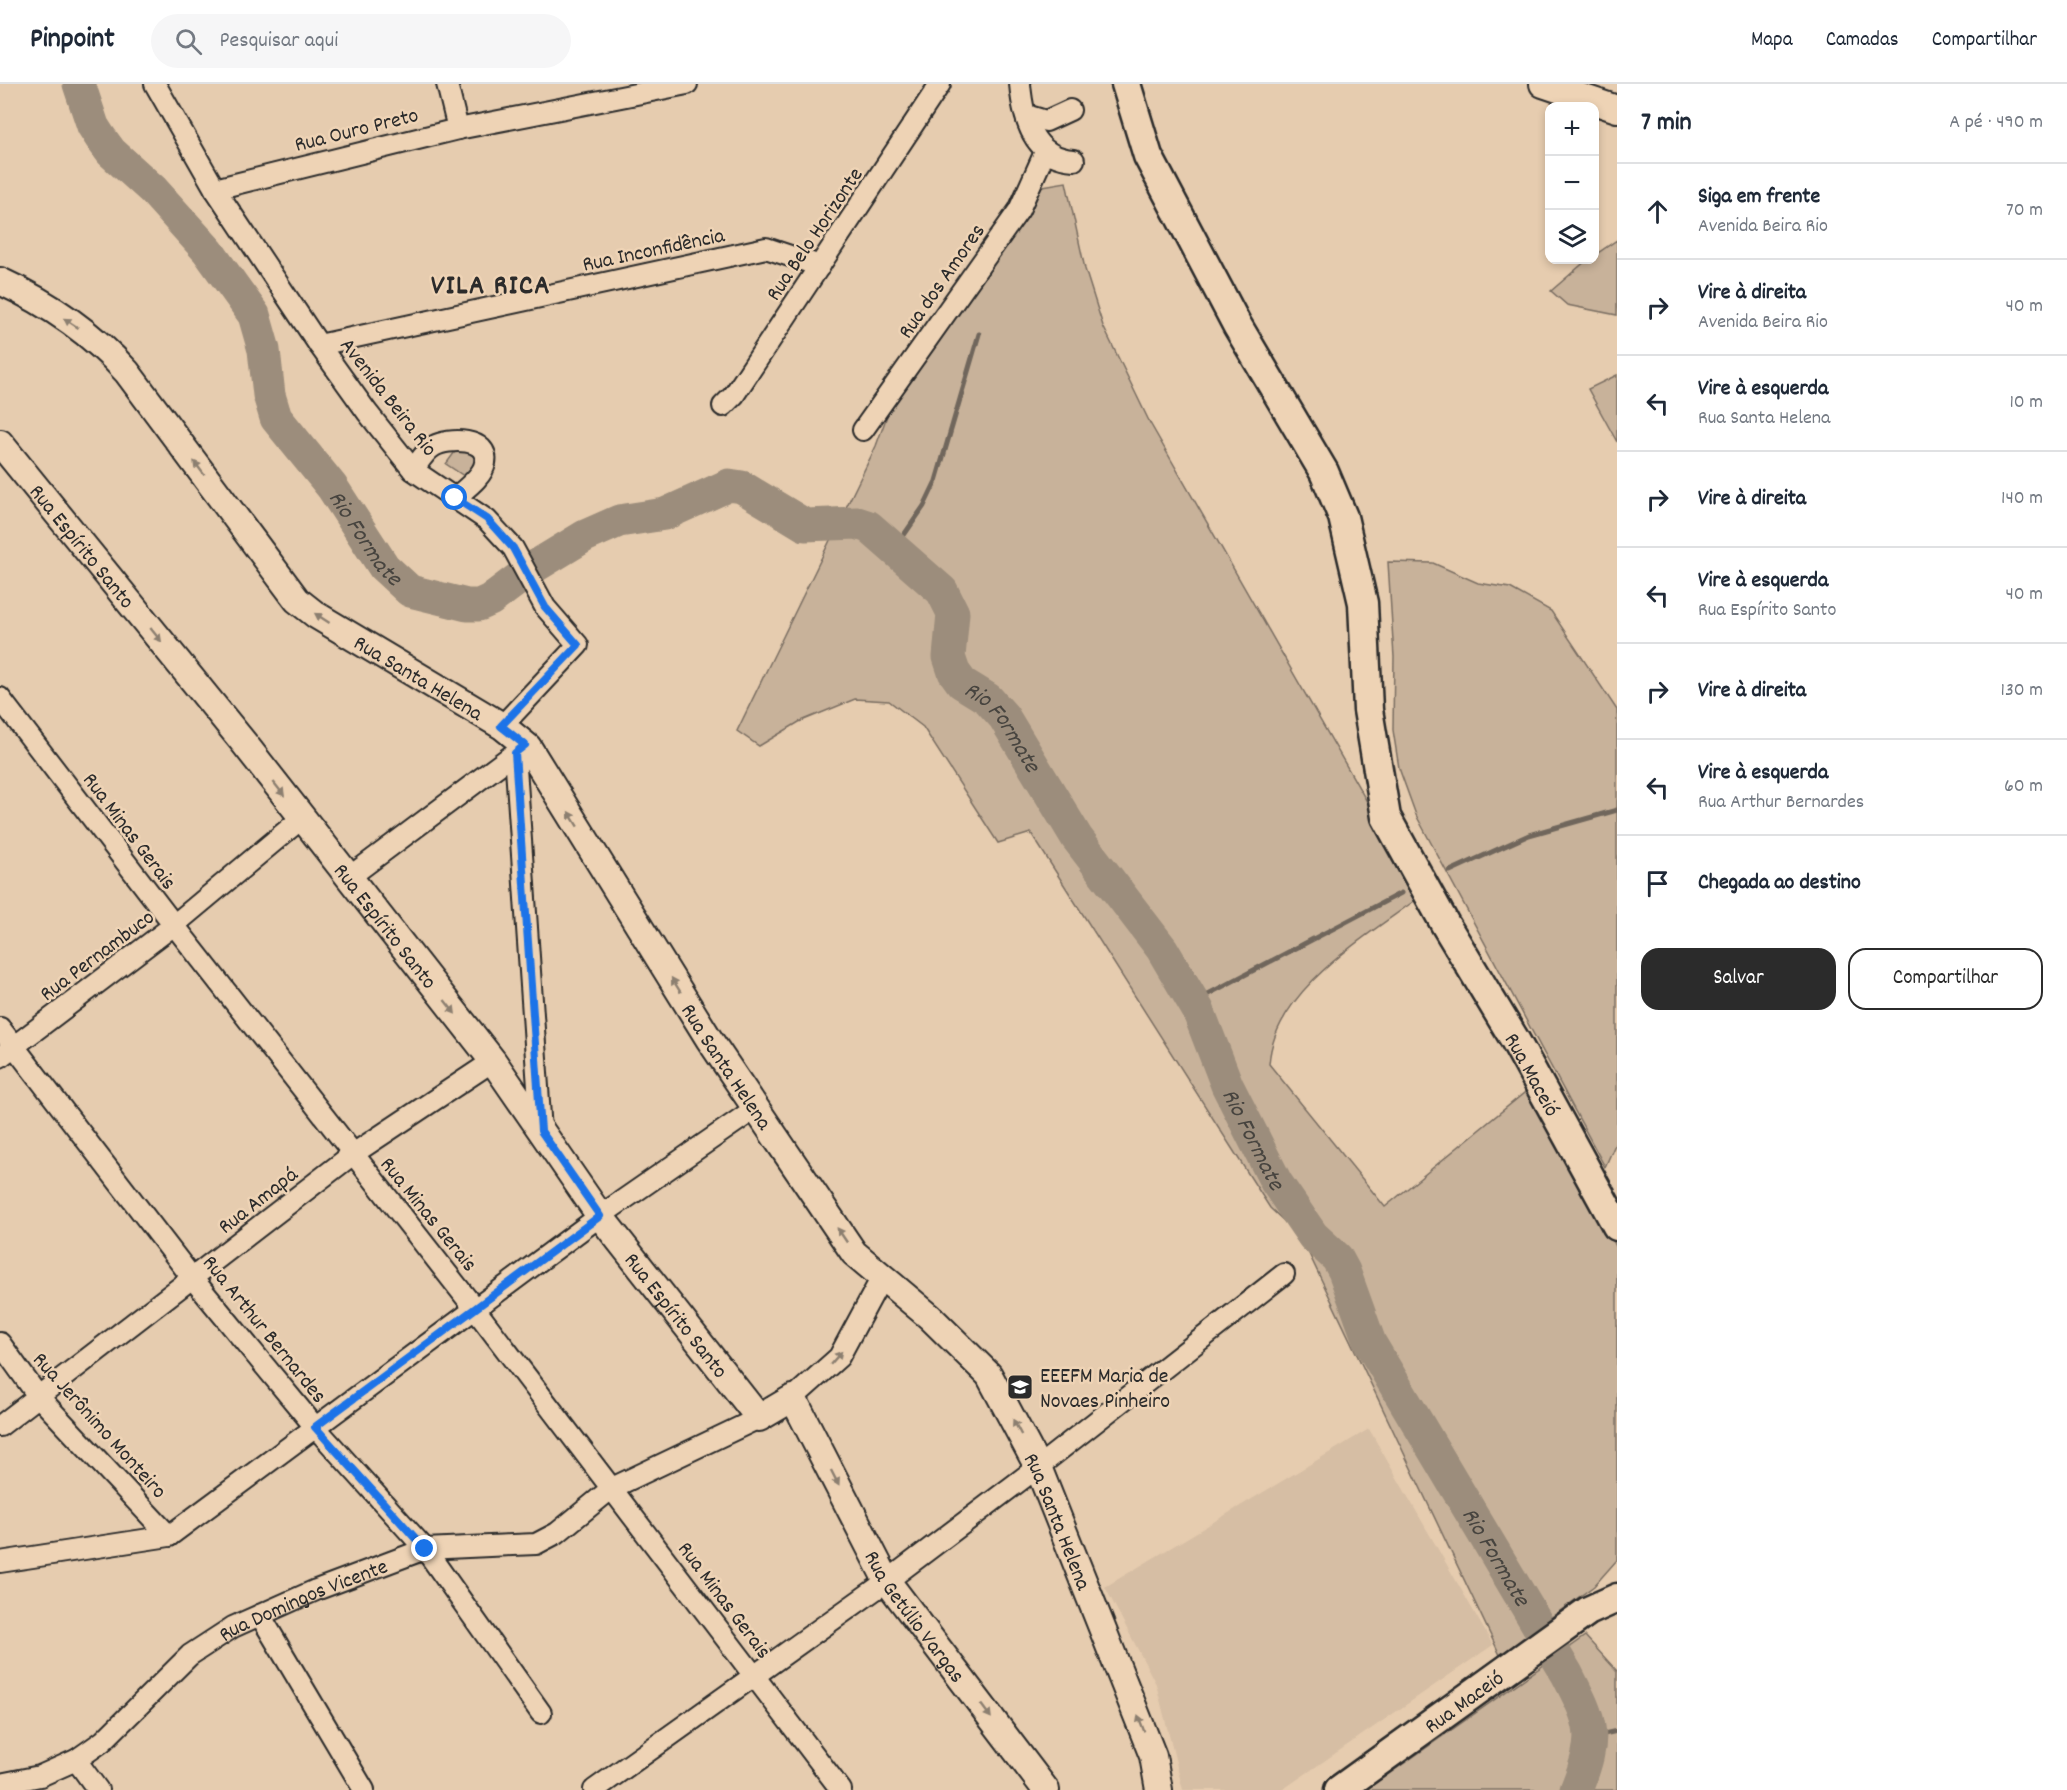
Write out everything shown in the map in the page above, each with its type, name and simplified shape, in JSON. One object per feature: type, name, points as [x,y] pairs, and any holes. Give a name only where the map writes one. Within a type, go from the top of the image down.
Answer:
[{"type":"main road","name":"Rua Maceió","points":[[1126,84],[1148,156],[1236,325],[1324,472],[1343,517],[1363,603],[1368,710],[1386,817],[1445,924],[1515,1040],[1617,1226]]},
{"type":"main road","name":"Rua Maceió","points":[[1339,1790],[1588,1611],[1617,1580]]},
{"type":"main road","name":"Rua Maceió","points":[[1588,1611],[1617,1598]]},
{"type":"street","name":"Avenida Beira Rio","points":[[155,84],[215,189],[319,345],[412,470],[487,519],[513,548],[545,607],[578,645],[501,726]]},
{"type":"street","points":[[447,84],[458,129]]},
{"type":"street","name":"Rua Ouro Preto","points":[[215,189],[458,129],[687,84]]},
{"type":"street","name":"Rua Belo Horizonte","points":[[723,406],[734,394],[940,84]]},
{"type":"street","points":[[1020,84],[1030,129],[1045,152],[1058,160],[1074,160]]},
{"type":"street","points":[[1543,84],[1617,109]]},
{"type":"street","points":[[1026,115],[1046,121],[1070,110]]},
{"type":"street","name":"Rua dos Amores","points":[[863,430],[1020,210],[1045,152]]},
{"type":"street","name":"Rua Inconfidência","points":[[319,345],[766,248],[820,266]]},
{"type":"street","name":"Rua Santa Helena","points":[[0,281],[90,335],[109,351],[297,600],[316,615],[501,726],[520,749],[709,1039],[854,1253],[930,1317],[989,1375],[1038,1467],[1146,1737],[1153,1756],[1159,1790]]},
{"type":"street","points":[[412,470],[434,446],[463,440],[477,445],[484,453],[485,463],[478,476],[455,498]]},
{"type":"street","name":"Rua Espírito Santo","points":[[0,443],[302,818],[493,1061],[600,1216],[759,1418]]},
{"type":"street","name":"Rua Minas Gerais","points":[[0,698],[174,926],[476,1309],[841,1790]]},
{"type":"street","points":[[348,878],[520,749]]},
{"type":"street","points":[[520,749],[541,1131]]},
{"type":"street","name":"Rua Pernambuco","points":[[7,1052],[174,926],[302,818]]},
{"type":"street","name":"Rua Arthur Bernardes","points":[[0,1028],[7,1052],[315,1427],[425,1549],[541,1713]]},
{"type":"street","name":"Rua Amapá","points":[[0,1426],[353,1155],[493,1061]]},
{"type":"street","points":[[0,1563],[169,1536],[600,1216],[756,1108]]},
{"type":"street","points":[[605,1787],[754,1675],[887,1581],[1038,1467],[1284,1274]]},
{"type":"street","name":"Rua Domingos Vicente","points":[[0,1784],[40,1776],[76,1760],[103,1741],[190,1655],[233,1627],[316,1590],[425,1549],[516,1547],[536,1544],[557,1533],[612,1488],[759,1418],[793,1398],[839,1357],[889,1284]]},
{"type":"street","name":"Rua Jerônimo Monteiro","points":[[0,1343],[38,1396],[169,1536]]},
{"type":"street","name":"Rua Getúlio Vargas","points":[[793,1398],[887,1581],[1046,1790]]},
{"type":"street","points":[[260,1615],[364,1790]]},
{"type":"street","points":[[76,1760],[98,1790]]},
{"type":"shaded area","points":[[1066,182],[1085,269],[1103,326],[1150,423],[1421,896],[1350,948],[1305,989],[1287,1012],[1275,1037],[1269,1064],[1385,1207],[1529,1089],[1617,1248],[1617,1560],[1594,1586],[1500,1655],[1301,1237],[1270,1208],[1031,833],[998,843],[923,727],[889,701],[855,699],[799,722],[759,746],[737,731],[876,446],[906,364],[1037,187]]},
{"type":"shaded area","points":[[1617,240],[1617,315],[1567,305],[1551,291],[1582,264],[1599,264],[1599,252]]},
{"type":"shaded area","points":[[1617,375],[1617,442],[1588,389]]},
{"type":"shaded area","points":[[457,449],[470,453],[477,464],[467,478],[446,464]]},
{"type":"shaded area","points":[[1388,562],[1433,563],[1478,583],[1510,588],[1551,611],[1617,710],[1617,1140],[1605,1167],[1416,815],[1399,768],[1393,730],[1394,657]]},
{"type":"shaded area","points":[[1369,1429],[1493,1645],[1282,1790],[1183,1790],[1156,1684],[1105,1587]]},
{"type":"shaded area","points":[[1585,1636],[1617,1671],[1617,1790],[1366,1790]]},
{"type":"waterway","name":"Rio Formate","points":[[79,84],[93,126],[111,152],[153,190],[208,251],[254,315],[264,350],[269,395],[276,418],[332,487],[384,567],[410,591],[467,605],[479,605],[490,600],[534,567],[585,536],[619,521],[665,514],[729,485],[742,487],[805,525],[857,523],[869,527],[942,591],[953,613],[949,657],[954,672],[962,683],[988,699],[1004,717],[1077,838],[1162,949],[1198,1010],[1227,1085],[1276,1182],[1313,1236],[1337,1258],[1344,1271],[1370,1343],[1567,1674],[1590,1730],[1588,1756],[1576,1790]]},
{"type":"waterway","points":[[895,548],[924,506],[936,481],[979,334]]},
{"type":"waterway","points":[[1450,871],[1529,835],[1617,810]]},
{"type":"waterway","points":[[1193,1002],[1401,893]]},
{"type":"waterway","points":[[1591,1737],[1617,1731]]},
{"type":"place","name":"EEEFM Maria de Novaes Pinheiro","points":[[1020,1387]]},
{"type":"district","name":"VILA RICA","points":[[491,283]]},
{"type":"route","points":[[425,1549],[315,1427],[600,1216],[541,1131],[518,767],[515,753],[525,745],[501,726],[578,645],[545,607],[513,548],[487,519],[455,498]]}]
